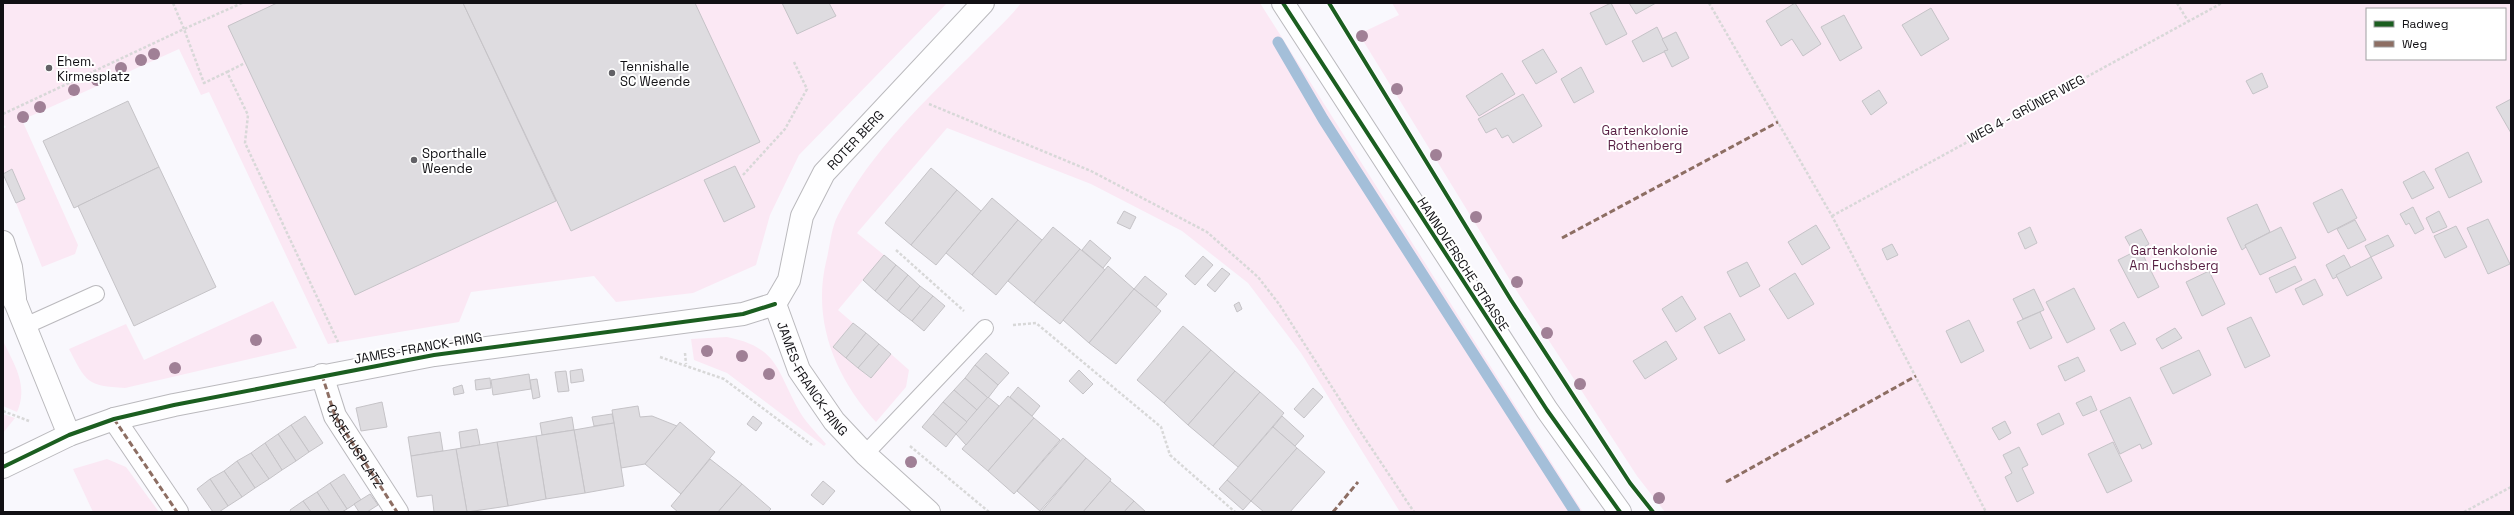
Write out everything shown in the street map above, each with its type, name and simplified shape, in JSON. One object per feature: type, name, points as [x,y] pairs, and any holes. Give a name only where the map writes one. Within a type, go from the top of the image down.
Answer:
[{"type":"street","name":"ROTER BERG","points":[[775,304],[789,280],[802,216],[824,173],[983,3]]},
{"type":"street","name":"HANNOVERSCHE STRASSE","points":[[1283,3],[1547,410],[1620,512]]},
{"type":"street","points":[[3,242],[11,267],[16,304]]},
{"type":"street","points":[[3,281],[16,304],[69,435]]},
{"type":"street","name":"JAMES-FRANCK-RING","points":[[3,467],[69,435],[114,420],[322,375],[490,346],[743,314],[775,304],[799,370],[834,421],[865,454],[929,512]]},
{"type":"street","name":"CASELIUSPLATZ","points":[[322,375],[335,416],[397,512]]},
{"type":"street","points":[[114,420],[177,512]]},
{"type":"lane","points":[[25,326],[96,294]]},
{"type":"lane","points":[[865,454],[985,328]]},
{"type":"path","points":[[173,3],[204,83],[245,63]]},
{"type":"path","points":[[3,114],[242,3]]},
{"type":"path","points":[[1709,3],[1832,216],[1986,512]]},
{"type":"path","points":[[2177,3],[2188,21]]},
{"type":"path","points":[[744,174],[785,129],[807,89],[794,62]]},
{"type":"path","points":[[227,72],[248,115],[245,143],[351,370]]},
{"type":"path","points":[[899,93],[1091,171],[1207,232],[1258,277],[1279,304],[1358,428],[1414,512]]},
{"type":"path","points":[[896,250],[985,328],[1036,323],[1161,427],[1170,455],[1235,512]]},
{"type":"path","points":[[656,356],[686,364],[724,379],[818,450]]},
{"type":"path","points":[[889,428],[989,512]]},
{"type":"path","points":[[2464,512],[2511,487]]},
{"type":"green space","points":[[3,3],[947,3],[799,155],[770,215],[756,265],[693,293],[616,302],[594,276],[471,292],[459,322],[328,344],[209,92],[201,95],[179,49],[22,120],[78,245],[75,254],[42,267],[16,203],[25,198],[12,169],[3,173],[3,129],[6,127],[3,124]]},
{"type":"green space","points":[[1021,3],[1260,3],[1583,512],[1400,512],[1301,353],[1248,283],[1182,231],[1091,184],[947,128],[857,233],[884,255],[838,310],[853,323],[833,347],[870,378],[891,354],[909,370],[906,387],[876,422],[849,387],[831,348],[825,327],[822,306],[822,284],[836,220],[851,192],[883,148],[939,87],[1006,21]]},
{"type":"green space","name":"Gartenkolonie Am Fuchsberg","points":[[1392,3],[2511,3],[2511,512],[1665,512],[1637,476],[1518,293],[1359,34],[1399,15]]},
{"type":"green space","points":[[273,301],[297,348],[125,388],[103,386],[89,380],[80,369],[69,349],[126,324],[144,360]]},
{"type":"green space","points":[[727,337],[743,341],[765,353],[779,370],[800,412],[826,444],[824,446],[727,373],[694,360],[691,339]]},
{"type":"green space","points":[[3,341],[19,375],[21,384],[20,402],[17,412],[3,406]]},
{"type":"green space","points":[[3,414],[15,418],[3,433]]},
{"type":"green space","points":[[107,459],[126,467],[159,512],[93,512],[73,469]]},
{"type":"building","name":"Sporthalle Weende","points":[[277,3],[463,3],[556,201],[355,295],[228,26]]},
{"type":"building","name":"Tennishalle SC Weende","points":[[463,3],[695,3],[760,142],[571,231]]},
{"type":"building","points":[[782,3],[829,3],[836,16],[797,34]]},
{"type":"building","points":[[1611,3],[1627,34],[1606,45],[1590,13]]},
{"type":"building","points":[[1629,3],[1656,3],[1636,14]]},
{"type":"building","points":[[1795,3],[1821,44],[1803,56],[1792,39],[1781,46],[1766,21]]},
{"type":"building","points":[[1931,8],[1949,39],[1921,56],[1902,25]]},
{"type":"building","points":[[1844,15],[1862,48],[1840,61],[1821,27]]},
{"type":"building","points":[[1657,27],[1668,50],[1643,62],[1632,41]]},
{"type":"building","points":[[1676,32],[1689,58],[1672,67],[1664,51],[1668,50],[1662,39]]},
{"type":"building","points":[[1543,49],[1557,72],[1536,84],[1522,61]]},
{"type":"building","points":[[1581,67],[1594,92],[1574,103],[1561,79]]},
{"type":"building","points":[[1502,73],[1515,94],[1479,116],[1466,96]]},
{"type":"building","points":[[2262,73],[2268,87],[2253,94],[2246,81]]},
{"type":"building","points":[[1879,90],[1887,103],[1871,115],[1862,101]]},
{"type":"building","points":[[1523,94],[1542,126],[1513,143],[1508,135],[1502,138],[1496,128],[1486,133],[1478,119]]},
{"type":"building","points":[[2511,99],[2511,133],[2496,107]]},
{"type":"building","points":[[128,101],[159,167],[74,208],[43,141]]},
{"type":"building","points":[[2468,152],[2482,182],[2449,198],[2435,169]]},
{"type":"building","points":[[735,166],[755,207],[724,222],[704,180]]},
{"type":"building","points":[[159,167],[216,287],[134,326],[78,206]]},
{"type":"building","points":[[931,168],[957,190],[911,245],[885,223]]},
{"type":"building","points":[[12,169],[25,199],[16,203],[3,174]]},
{"type":"building","points":[[2424,171],[2434,188],[2412,199],[2403,182]]},
{"type":"building","points":[[2342,189],[2357,218],[2328,233],[2313,203]]},
{"type":"building","points":[[957,190],[981,211],[936,265],[911,245]]},
{"type":"building","points":[[992,198],[1018,220],[972,275],[946,253]]},
{"type":"building","points":[[2257,204],[2270,232],[2245,245],[2246,247],[2242,250],[2227,218]]},
{"type":"building","points":[[2413,207],[2424,229],[2415,234],[2409,223],[2406,225],[2400,214]]},
{"type":"building","points":[[1124,211],[1136,217],[1130,229],[1117,223]]},
{"type":"building","points":[[2439,211],[2447,227],[2433,233],[2426,218]]},
{"type":"building","points":[[2488,219],[2510,264],[2488,274],[2467,228]]},
{"type":"building","points":[[1018,220],[1042,240],[996,295],[972,275]]},
{"type":"building","points":[[2355,220],[2366,240],[2348,249],[2337,229]]},
{"type":"building","points":[[1816,225],[1830,248],[1802,265],[1788,242]]},
{"type":"building","points":[[2456,226],[2467,247],[2445,258],[2434,236]]},
{"type":"building","points":[[1053,227],[1080,249],[1034,303],[1008,281]]},
{"type":"building","points":[[2030,227],[2037,243],[2025,249],[2018,233]]},
{"type":"building","points":[[2281,227],[2296,258],[2260,275],[2245,245]]},
{"type":"building","points":[[2141,229],[2149,244],[2134,253],[2125,237]]},
{"type":"building","points":[[2388,235],[2394,246],[2371,257],[2365,246]]},
{"type":"building","points":[[1090,240],[1111,258],[1103,268],[1082,250]]},
{"type":"building","points":[[1892,244],[1898,255],[1887,260],[1882,249]]},
{"type":"building","points":[[1080,249],[1105,270],[1060,324],[1034,303]]},
{"type":"building","points":[[2140,249],[2159,287],[2138,298],[2118,260]]},
{"type":"building","points":[[884,255],[896,265],[875,291],[863,280]]},
{"type":"building","points":[[2344,255],[2351,268],[2333,279],[2326,265]]},
{"type":"building","points":[[1203,256],[1213,265],[1195,285],[1185,276]]},
{"type":"building","points":[[2371,257],[2382,278],[2347,296],[2336,275]]},
{"type":"building","points":[[1747,262],[1760,286],[1740,297],[1727,272]]},
{"type":"building","points":[[896,265],[908,275],[887,301],[875,291]]},
{"type":"building","points":[[1108,266],[1134,289],[1089,343],[1063,320]]},
{"type":"building","points":[[2295,266],[2302,280],[2276,293],[2269,278]]},
{"type":"building","points":[[1222,268],[1230,274],[1215,292],[1207,285]]},
{"type":"building","points":[[2209,271],[2225,304],[2202,316],[2186,282]]},
{"type":"building","points":[[1795,273],[1814,304],[1788,319],[1769,289]]},
{"type":"building","points":[[908,275],[920,286],[899,311],[887,301]]},
{"type":"building","points":[[1145,276],[1167,294],[1156,307],[1134,289]]},
{"type":"building","points":[[2315,279],[2323,295],[2303,305],[2295,289]]},
{"type":"building","points":[[920,286],[933,296],[912,321],[899,311]]},
{"type":"building","points":[[2074,288],[2095,329],[2067,343],[2046,302]]},
{"type":"building","points":[[1134,289],[1161,311],[1116,364],[1089,343]]},
{"type":"building","points":[[2034,289],[2044,310],[2023,319],[2013,299]]},
{"type":"building","points":[[933,296],[945,306],[924,331],[912,321]]},
{"type":"building","points":[[1682,296],[1696,319],[1676,332],[1662,309]]},
{"type":"building","points":[[1239,302],[1242,309],[1237,312],[1234,305]]},
{"type":"building","points":[[2040,312],[2052,338],[2030,349],[2017,322]]},
{"type":"building","points":[[1730,313],[1745,340],[1719,354],[1704,327]]},
{"type":"building","points":[[2251,317],[2270,356],[2245,368],[2227,328]]},
{"type":"building","points":[[1969,320],[1984,351],[1961,363],[1946,331]]},
{"type":"building","points":[[2124,322],[2136,344],[2121,351],[2110,330]]},
{"type":"building","points":[[853,323],[866,333],[846,358],[833,347]]},
{"type":"building","points":[[1183,326],[1211,350],[1164,403],[1137,380]]},
{"type":"building","points":[[2175,328],[2182,338],[2162,349],[2156,339]]},
{"type":"building","points":[[866,333],[879,344],[858,368],[846,358]]},
{"type":"building","points":[[1666,341],[1677,359],[1645,379],[1633,361]]},
{"type":"building","points":[[879,344],[891,354],[871,378],[858,368]]},
{"type":"building","points":[[1211,350],[1235,371],[1188,425],[1164,403]]},
{"type":"building","points":[[2199,350],[2211,375],[2173,394],[2160,368]]},
{"type":"building","points":[[986,353],[1009,373],[998,385],[975,365]]},
{"type":"building","points":[[2078,357],[2085,371],[2065,381],[2058,366]]},
{"type":"building","points":[[975,365],[998,385],[988,398],[965,378]]},
{"type":"building","points":[[582,369],[584,381],[571,383],[570,371]]},
{"type":"building","points":[[1079,370],[1093,384],[1083,394],[1069,381]]},
{"type":"building","points":[[566,371],[569,391],[558,392],[555,372]]},
{"type":"building","points":[[1235,371],[1260,392],[1213,446],[1188,425]]},
{"type":"building","points":[[529,374],[531,389],[493,395],[491,380]]},
{"type":"building","points":[[490,378],[491,388],[476,390],[475,380]]},
{"type":"building","points":[[965,378],[988,398],[977,410],[954,390]]},
{"type":"building","points":[[537,379],[540,397],[533,399],[530,380]]},
{"type":"building","points":[[462,385],[464,393],[454,395],[453,388]]},
{"type":"building","points":[[1018,387],[1040,406],[1032,416],[1010,397]]},
{"type":"building","points":[[1313,388],[1323,397],[1304,418],[1294,409]]},
{"type":"building","points":[[954,390],[977,410],[967,422],[943,402]]},
{"type":"building","points":[[1260,392],[1284,413],[1238,467],[1213,446]]},
{"type":"building","points":[[1008,396],[1034,418],[988,471],[962,449]]},
{"type":"building","points":[[2091,396],[2097,410],[2083,416],[2076,403]]},
{"type":"building","points":[[988,397],[999,406],[966,445],[956,434]]},
{"type":"building","points":[[2130,397],[2152,444],[2142,449],[2140,444],[2120,454],[2100,411]]},
{"type":"building","points":[[382,402],[387,427],[361,431],[356,408]]},
{"type":"building","points":[[943,402],[967,422],[956,434],[933,414]]},
{"type":"building","points":[[638,406],[640,417],[652,416],[677,426],[645,464],[621,468],[612,410]]},
{"type":"building","points":[[2059,413],[2064,424],[2042,435],[2037,424]]},
{"type":"building","points":[[612,414],[614,423],[594,426],[592,417]]},
{"type":"building","points":[[933,414],[956,434],[946,447],[922,427]]},
{"type":"building","points":[[305,416],[323,443],[309,452],[291,425]]},
{"type":"building","points":[[753,416],[762,423],[756,431],[747,424]]},
{"type":"building","points":[[1282,416],[1304,436],[1295,446],[1273,427]]},
{"type":"building","points":[[572,417],[574,430],[542,435],[540,423]]},
{"type":"building","points":[[1034,418],[1060,440],[1014,494],[988,471]]},
{"type":"building","points":[[2005,421],[2011,433],[1999,440],[1992,428]]},
{"type":"building","points":[[680,422],[715,452],[681,494],[645,464]]},
{"type":"building","points":[[614,423],[624,486],[585,493],[574,430]]},
{"type":"building","points":[[291,425],[309,452],[296,461],[278,434]]},
{"type":"building","points":[[1273,427],[1297,448],[1251,501],[1227,480]]},
{"type":"building","points":[[477,429],[480,445],[461,448],[459,432]]},
{"type":"building","points":[[574,430],[585,493],[546,499],[536,436]]},
{"type":"building","points":[[440,432],[443,451],[411,456],[408,437]]},
{"type":"building","points":[[278,434],[296,461],[282,470],[265,443]]},
{"type":"building","points":[[536,436],[546,499],[508,506],[497,442]]},
{"type":"building","points":[[1063,438],[1086,458],[1040,511],[1017,491]]},
{"type":"building","points":[[497,442],[508,506],[467,512],[456,449]]},
{"type":"building","points":[[2113,442],[2132,481],[2107,493],[2088,454]]},
{"type":"building","points":[[265,443],[282,470],[269,479],[251,453]]},
{"type":"building","points":[[2019,447],[2028,465],[2022,468],[2034,493],[2017,502],[2005,477],[2012,473],[2003,455]]},
{"type":"building","points":[[1297,448],[1325,472],[1290,512],[1264,512],[1251,501]]},
{"type":"building","points":[[456,449],[467,512],[434,512],[432,495],[417,497],[411,456]]},
{"type":"building","points":[[251,453],[269,479],[255,488],[237,461]]},
{"type":"building","points":[[1086,458],[1111,479],[1110,481],[1083,512],[1041,512]]},
{"type":"building","points":[[710,459],[742,484],[718,512],[678,512],[671,506]]},
{"type":"building","points":[[237,461],[255,488],[242,497],[224,471]]},
{"type":"building","points":[[224,471],[242,497],[228,506],[210,479]]},
{"type":"building","points":[[344,474],[361,500],[347,509],[330,483]]},
{"type":"building","points":[[210,479],[228,506],[219,512],[213,512],[197,489]]},
{"type":"building","points":[[1227,480],[1251,501],[1243,510],[1219,489]]},
{"type":"building","points":[[823,481],[835,491],[823,505],[811,495]]},
{"type":"building","points":[[1110,481],[1134,501],[1124,512],[1083,512]]},
{"type":"building","points":[[330,483],[347,509],[342,512],[330,512],[317,492]]},
{"type":"building","points":[[742,484],[771,509],[768,512],[718,512]]},
{"type":"building","points":[[317,492],[330,512],[311,512],[303,501]]},
{"type":"building","points":[[370,494],[378,505],[367,512],[359,512],[354,504]]},
{"type":"building","points":[[303,501],[311,512],[291,512],[290,510]]},
{"type":"building","points":[[1134,501],[1146,512],[1124,512]]},
{"type":"waterway","points":[[1278,42],[1323,119],[1575,512]]},
{"type":"marked path","points":[[1562,238],[1778,122]]},
{"type":"marked path","points":[[322,375],[335,416],[397,512]]},
{"type":"marked path","points":[[1726,482],[1916,376]]},
{"type":"marked path","points":[[114,419],[177,512]]},
{"type":"marked path","points":[[1333,512],[1358,482]]},
{"type":"cycle path","points":[[1283,3],[1547,410],[1620,512]]},
{"type":"cycle path","points":[[1329,3],[1511,300],[1630,483],[1653,512]]},
{"type":"cycle path","points":[[3,467],[69,435],[114,419],[174,405],[434,355],[743,314],[775,304]]},
{"type":"place","name":"Ehem. Kirmesplatz","points":[[49,68]]},
{"type":"place","name":"Tennishalle SC Weende","points":[[612,73]]},
{"type":"place","name":"Sporthalle Weende","points":[[414,160]]},
{"type":"park label","name":"Gartenkolonie Rothenberg","points":[[1645,138]]}]
